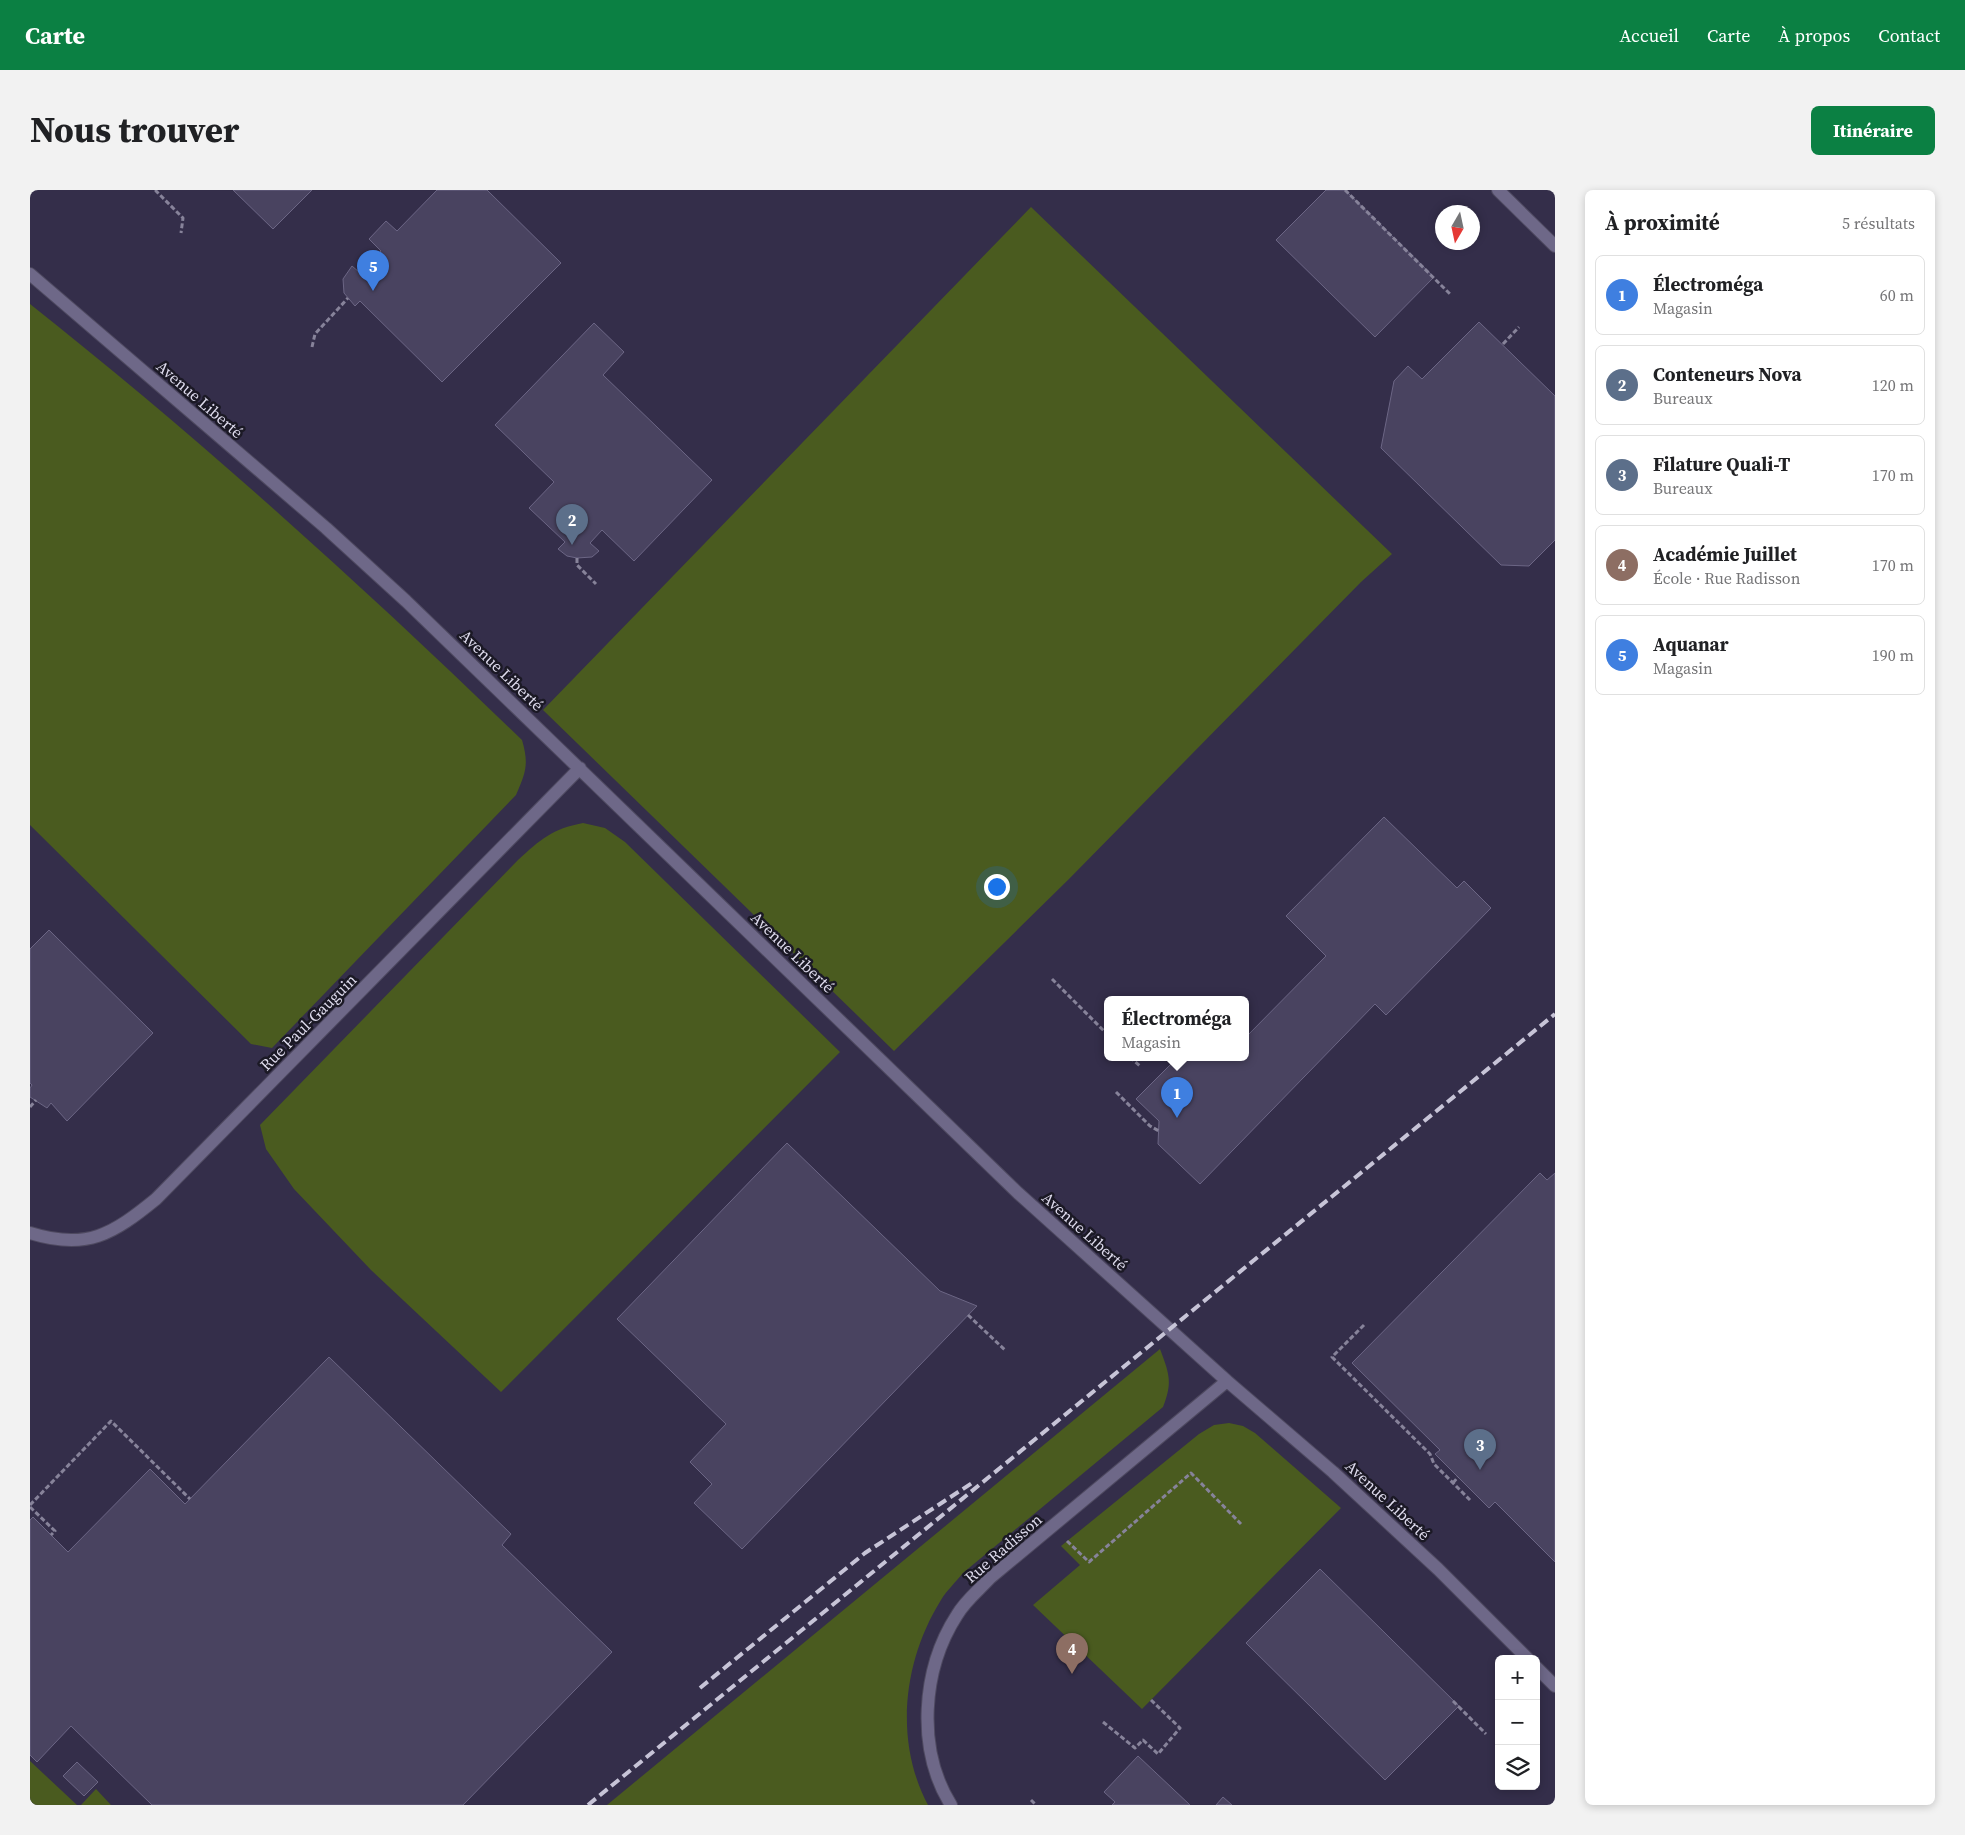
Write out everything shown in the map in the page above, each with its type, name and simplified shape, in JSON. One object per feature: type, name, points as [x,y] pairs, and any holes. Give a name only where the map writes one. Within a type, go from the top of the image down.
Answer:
[{"type":"street","points":[[1498,190],[1555,246]]},
{"type":"street","name":"Avenue Liberté","points":[[30,274],[326,528],[406,601],[1024,1198],[1226,1381],[1319,1459],[1383,1517],[1524,1655]]},
{"type":"street","name":"Rue Paul-Gauguin","points":[[30,1233],[64,1240],[84,1240],[104,1234],[122,1225],[156,1199],[580,768]]},
{"type":"street","name":"Rue Radisson","points":[[951,1805],[936,1772],[930,1745],[928,1700],[937,1656],[957,1614],[990,1578],[1226,1381]]},
{"type":"street","points":[[1540,1671],[1555,1686]]},
{"type":"path","points":[[157,190],[183,218],[181,233]]},
{"type":"path","points":[[1345,190],[1450,294]]},
{"type":"path","points":[[312,348],[315,334],[348,298]]},
{"type":"path","points":[[1502,344],[1519,328]]},
{"type":"path","points":[[577,558],[577,565],[596,584]]},
{"type":"path","points":[[1052,979],[1104,1031]]},
{"type":"path","points":[[1134,1061],[1140,1066]]},
{"type":"path","points":[[1116,1092],[1150,1126],[1159,1131]]},
{"type":"path","points":[[30,1107],[36,1100]]},
{"type":"path","points":[[968,1315],[1006,1351]]},
{"type":"path","points":[[1364,1325],[1332,1357],[1430,1454],[1434,1464],[1470,1500]]},
{"type":"path","points":[[51,1535],[54,1531],[30,1506],[111,1422],[190,1499]]},
{"type":"path","points":[[1077,1550],[1088,1562],[1191,1473],[1241,1524]]},
{"type":"path","points":[[1453,1482],[1458,1477]]},
{"type":"path","points":[[1103,1722],[1134,1748],[1143,1740],[1158,1754],[1180,1728],[1151,1700]]},
{"type":"path","points":[[1453,1701],[1486,1734]]},
{"type":"path","points":[[1031,1800],[1036,1805]]},
{"type":"green space","points":[[1031,207],[1392,554],[1361,582],[1069,879],[894,1051],[543,710]]},
{"type":"green space","points":[[30,304],[157,408],[282,516],[522,740],[526,762],[516,795],[272,1048],[251,1044],[30,825]]},
{"type":"green space","points":[[583,823],[605,828],[625,842],[840,1052],[501,1392],[371,1270],[294,1189],[266,1149],[260,1125],[518,860],[534,846],[555,832]]},
{"type":"green space","points":[[1160,1349],[1169,1378],[1168,1391],[1163,1407],[963,1573],[943,1596],[928,1624],[918,1649],[911,1675],[907,1728],[910,1755],[917,1780],[928,1805],[607,1805]]},
{"type":"green space","points":[[1229,1423],[1243,1426],[1255,1433],[1341,1508],[1142,1709],[1033,1605],[1080,1565],[1061,1546],[1199,1434],[1214,1425]]},
{"type":"green space","points":[[30,1761],[77,1805],[30,1805]]},
{"type":"green space","points":[[96,1789],[111,1805],[81,1805]]},
{"type":"building","points":[[233,190],[312,190],[273,229]]},
{"type":"building","points":[[437,190],[487,190],[561,263],[442,382],[360,301],[355,306],[344,293],[343,279],[352,266],[359,272],[381,251],[369,239],[386,221],[397,231]]},
{"type":"building","points":[[1326,190],[1345,190],[1434,277],[1375,337],[1276,240]]},
{"type":"building","points":[[1479,322],[1555,396],[1555,540],[1529,566],[1501,565],[1381,448],[1394,381],[1408,366],[1422,379]]},
{"type":"building","points":[[594,323],[624,352],[603,375],[712,480],[634,561],[602,530],[590,543],[599,551],[592,557],[577,558],[567,556],[558,549],[565,542],[529,508],[554,482],[495,425]]},
{"type":"building","points":[[1384,817],[1457,888],[1464,881],[1491,908],[1386,1015],[1375,1004],[1200,1184],[1158,1144],[1159,1121],[1136,1099],[1174,1061],[1249,1061],[1249,1034],[1326,956],[1286,916]]},
{"type":"building","points":[[49,930],[153,1033],[67,1121],[51,1103],[47,1108],[30,1097],[32,1085],[30,1083],[30,949]]},
{"type":"building","points":[[787,1143],[940,1291],[977,1306],[742,1549],[694,1503],[712,1484],[690,1462],[726,1424],[617,1319]]},
{"type":"building","points":[[1540,1173],[1547,1180],[1555,1173],[1555,1562],[1495,1502],[1489,1508],[1435,1454],[1440,1450],[1352,1363]]},
{"type":"building","points":[[329,1357],[511,1534],[502,1545],[612,1652],[463,1805],[152,1805],[71,1726],[37,1762],[30,1755],[30,1520],[33,1517],[68,1552],[150,1469],[185,1504]]},
{"type":"building","points":[[1320,1569],[1459,1706],[1385,1780],[1246,1643]]},
{"type":"building","points":[[1138,1756],[1190,1805],[1112,1805],[1115,1802],[1104,1792]]},
{"type":"building","points":[[77,1762],[98,1782],[84,1796],[63,1776]]},
{"type":"building","points":[[1223,1797],[1232,1805],[1216,1805]]},
{"type":"railway","points":[[588,1805],[1555,1014]]},
{"type":"railway","points":[[700,1688],[865,1553],[972,1483]]},
{"type":"place","name":"Aquanar","points":[[373,291]]},
{"type":"place","name":"Conteneurs Nova","points":[[572,545]]},
{"type":"place","name":"Électroméga","points":[[1177,1118]]},
{"type":"place","name":"Filature Quali-T","points":[[1480,1470]]},
{"type":"place","name":"Académie Juillet","points":[[1072,1674]]}]
